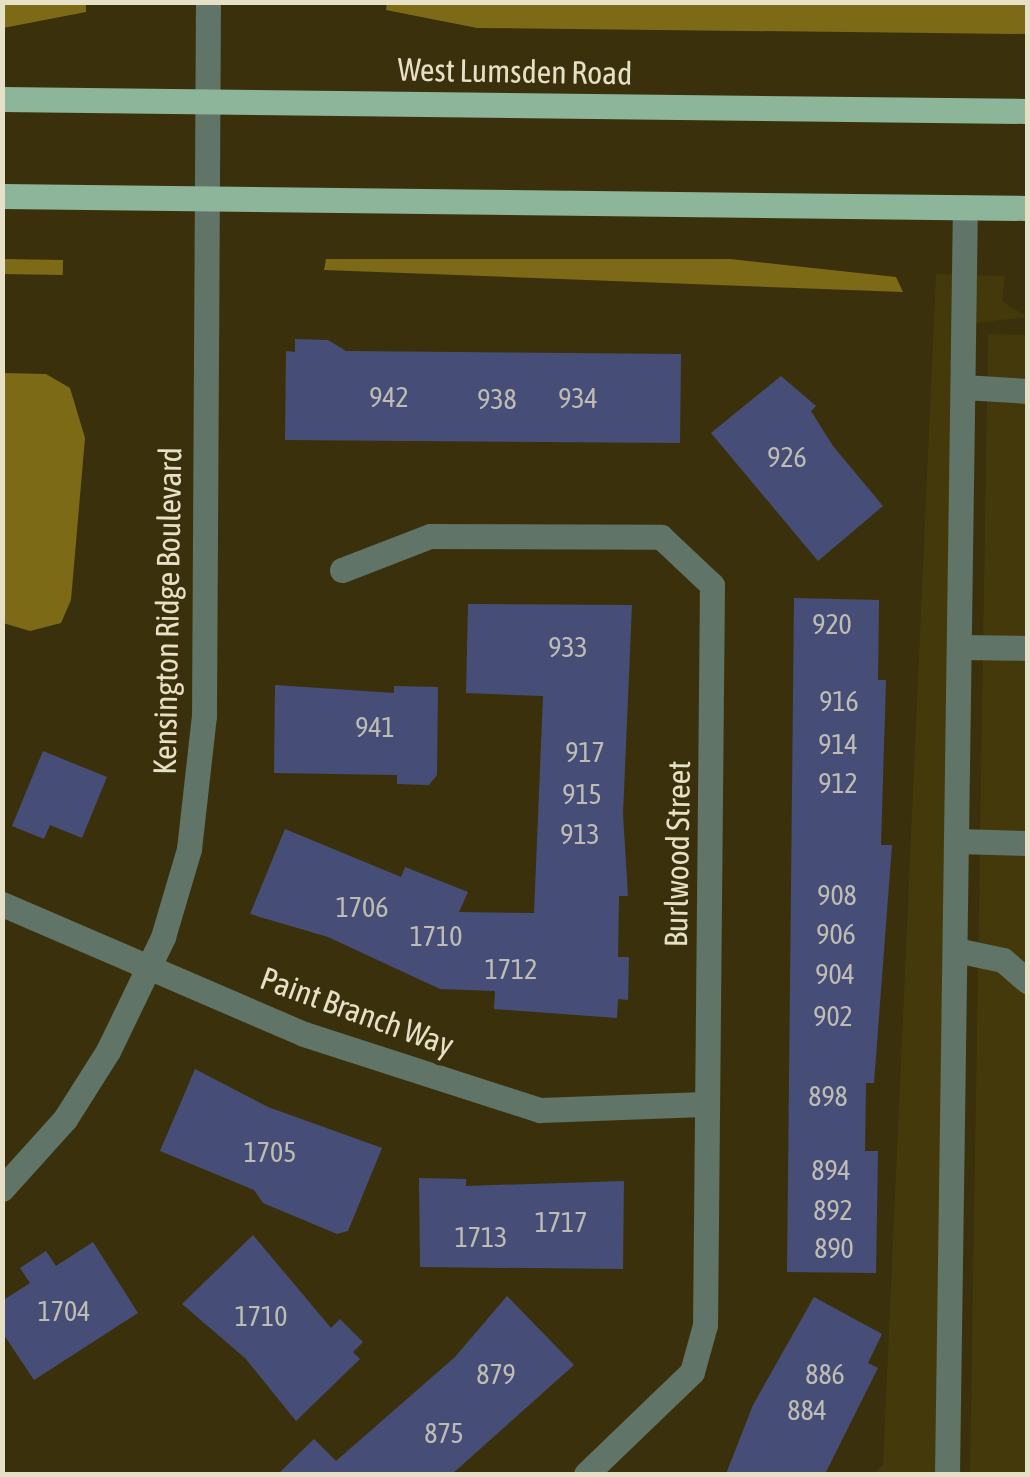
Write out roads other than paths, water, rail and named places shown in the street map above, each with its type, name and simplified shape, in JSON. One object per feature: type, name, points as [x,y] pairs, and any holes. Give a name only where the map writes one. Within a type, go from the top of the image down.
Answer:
[{"type":"main road","name":"West Lumsden Road","points":[[2,99],[1028,111]]},
{"type":"main road","points":[[2,196],[1028,208]]},
{"type":"street","name":"Kensington Ridge Boulevard","points":[[2,1190],[88,1086],[150,965],[189,849],[202,734],[208,2]]},
{"type":"street","points":[[948,1474],[966,207]]},
{"type":"street","points":[[963,387],[1028,391]]},
{"type":"street","name":"Burlwood Street","points":[[342,570],[430,536],[661,537],[712,585],[704,1104],[705,1325],[692,1372],[586,1474]]},
{"type":"street","points":[[959,647],[1028,648]]},
{"type":"street","points":[[957,841],[1028,843]]},
{"type":"street","name":"Paint Branch Way","points":[[2,904],[304,1034],[540,1110],[704,1104]]},
{"type":"street","points":[[956,950],[1002,960],[1028,982]]}]
